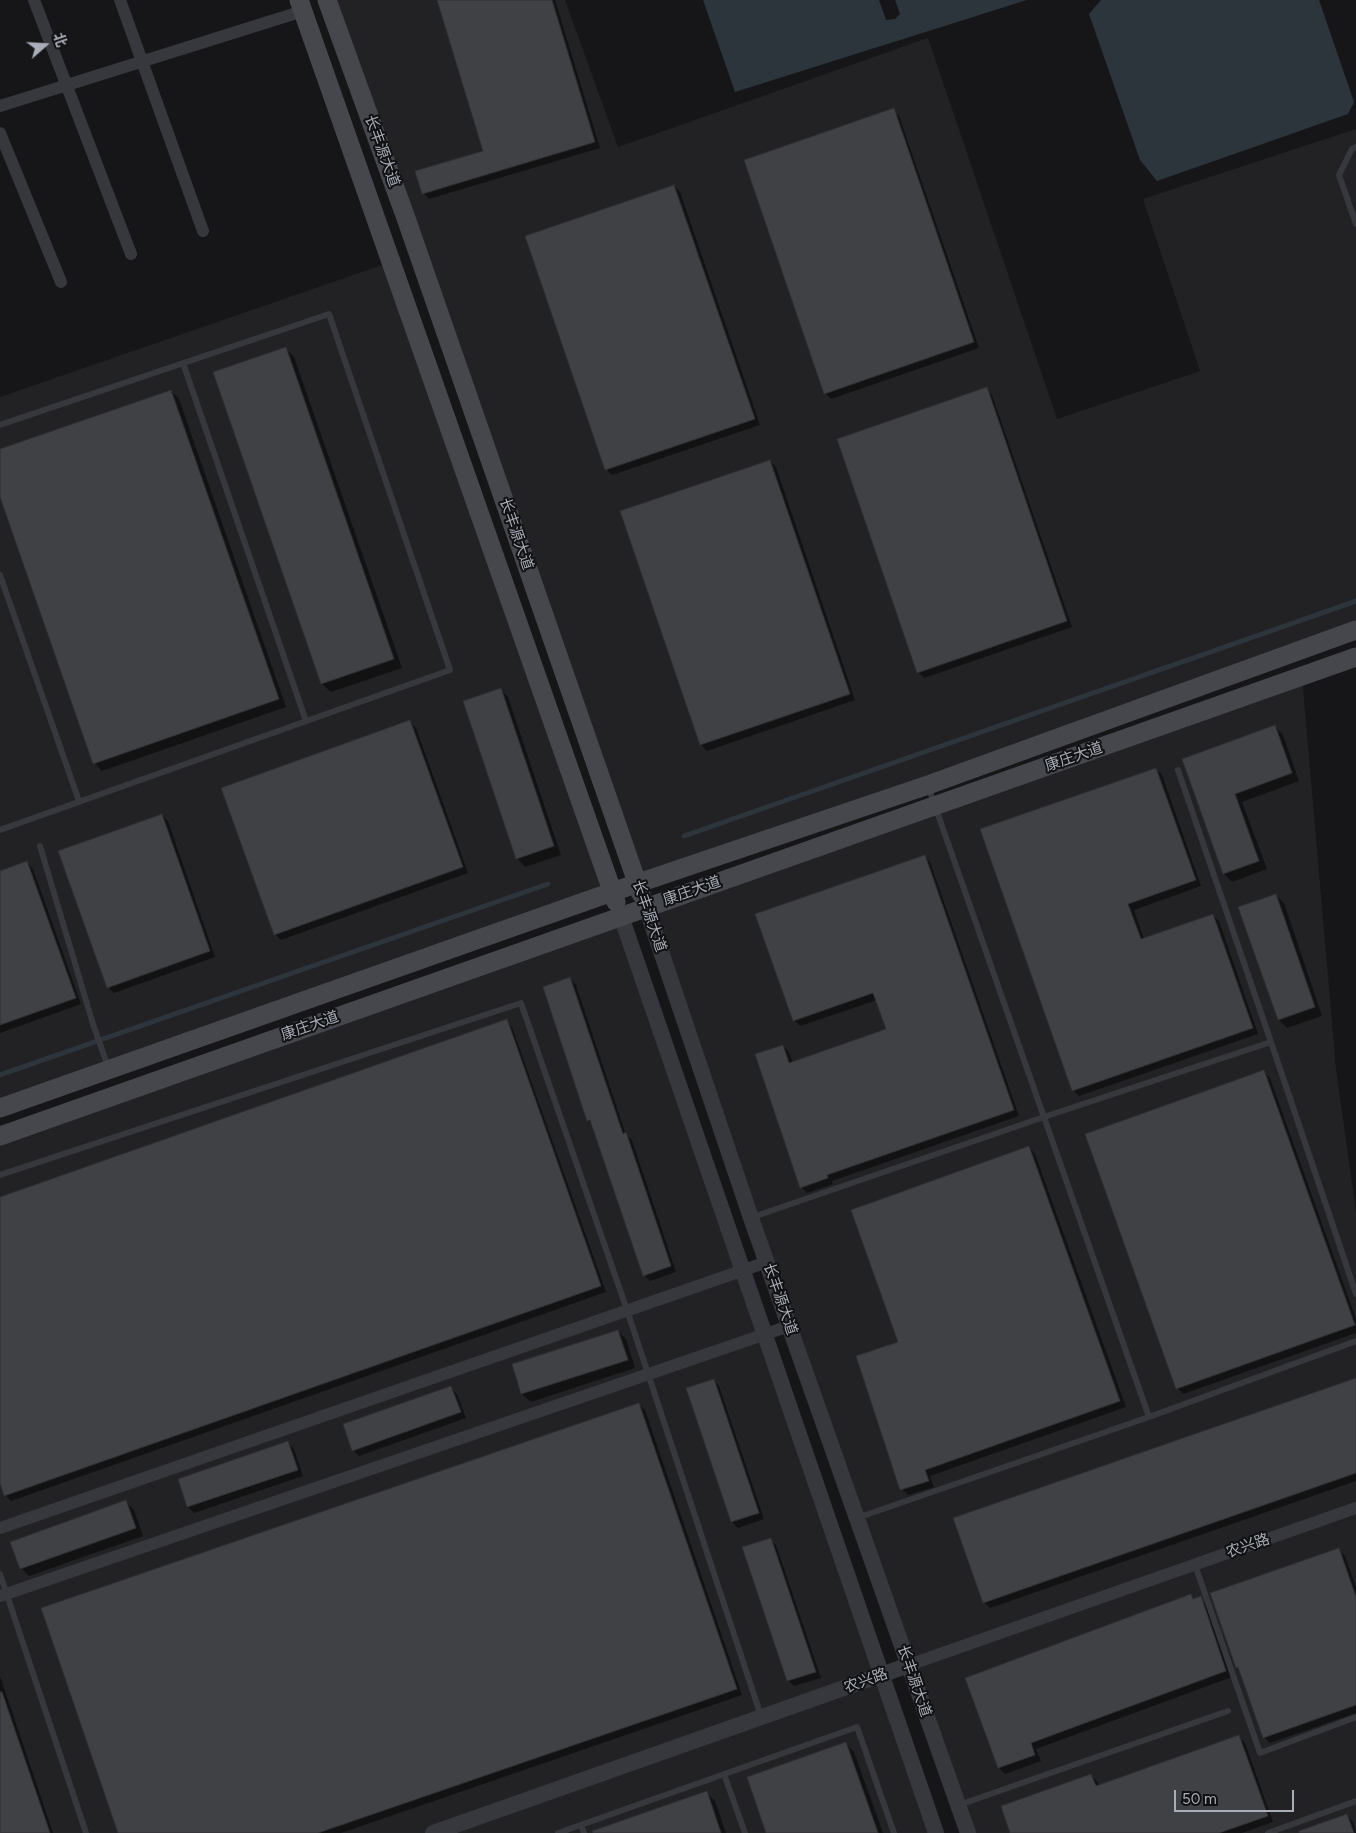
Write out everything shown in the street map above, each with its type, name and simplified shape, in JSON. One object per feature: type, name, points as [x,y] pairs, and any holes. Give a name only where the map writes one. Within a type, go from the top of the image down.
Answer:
[{"type":"main road","name":"长丰源大道","points":[[327,0],[404,212],[646,907]]},
{"type":"main road","name":"长丰源大道","points":[[301,5],[621,916]]},
{"type":"main road","name":"康庄大道","points":[[0,1108],[612,892],[928,785],[1356,630]]},
{"type":"main road","name":"康庄大道","points":[[0,1136],[1356,658]]},
{"type":"street","points":[[34,0],[131,254]]},
{"type":"street","points":[[120,0],[203,230]]},
{"type":"street","points":[[0,106],[142,61],[301,5]]},
{"type":"street","points":[[0,133],[61,282]]},
{"type":"street","name":"长丰源大道","points":[[646,907],[751,1218],[968,1833]]},
{"type":"street","name":"长丰源大道","points":[[621,916],[936,1833]]},
{"type":"street","points":[[0,1528],[767,1262]]},
{"type":"street","points":[[3,1595],[789,1326]]},
{"type":"street","name":"农兴路","points":[[433,1833],[1356,1508]]},
{"type":"lane","points":[[1356,147],[1352,148],[1339,175],[1356,224]]},
{"type":"lane","points":[[0,425],[329,314],[450,670],[0,830]]},
{"type":"lane","points":[[183,363],[306,721]]},
{"type":"lane","points":[[0,575],[80,801]]},
{"type":"lane","points":[[1178,770],[1356,1294]]},
{"type":"lane","points":[[928,785],[1149,1417]]},
{"type":"lane","points":[[40,846],[93,1024],[109,1069]]},
{"type":"lane","points":[[0,1175],[521,1003],[627,1310],[762,1718]]},
{"type":"lane","points":[[751,1218],[1044,1117],[1271,1042]]},
{"type":"lane","points":[[857,1518],[1149,1417],[1356,1341]]},
{"type":"lane","points":[[1194,1565],[1260,1753],[1356,1718]]},
{"type":"lane","points":[[0,1574],[3,1595],[86,1833]]},
{"type":"lane","points":[[958,1805],[1228,1711]]},
{"type":"lane","points":[[558,1833],[857,1727],[894,1833]]},
{"type":"lane","points":[[724,1774],[744,1833]]},
{"type":"lane","points":[[1268,1833],[1356,1802]]},
{"type":"lane","points":[[582,1825],[584,1833]]},
{"type":"shaded area","points":[[327,0],[565,0],[618,147],[928,38],[1057,419],[1200,371],[1143,199],[1356,129],[1356,630],[638,883]]},
{"type":"shaded area","points":[[703,0],[879,0],[886,20],[895,19],[900,14],[895,0],[1027,0],[735,92]]},
{"type":"shaded area","points":[[1101,0],[1319,0],[1354,102],[1348,114],[1157,181],[1140,160],[1089,14]]},
{"type":"shaded area","points":[[391,262],[612,892],[0,1108],[0,397]]},
{"type":"shaded area","points":[[1302,676],[1336,1069],[1356,1212],[1356,1833],[968,1833],[646,907]]},
{"type":"shaded area","points":[[621,916],[936,1833],[0,1833],[0,1136]]},
{"type":"building","points":[[437,0],[552,0],[595,142],[422,194],[415,171],[483,151]]},
{"type":"building","points":[[894,108],[974,342],[824,394],[744,160]]},
{"type":"building","points":[[674,185],[755,419],[605,470],[525,236]]},
{"type":"building","points":[[286,347],[394,659],[321,684],[213,372]]},
{"type":"building","points":[[987,387],[1067,621],[917,673],[837,439]]},
{"type":"building","points":[[171,390],[279,699],[93,764],[0,497],[0,449]]},
{"type":"building","points":[[770,460],[850,694],[700,745],[620,511]]},
{"type":"building","points":[[501,688],[554,846],[516,859],[463,701]]},
{"type":"building","points":[[410,720],[463,867],[274,935],[221,788]]},
{"type":"building","points":[[1275,725],[1292,773],[1235,794],[1259,861],[1223,874],[1182,759]]},
{"type":"building","points":[[1156,768],[1196,880],[1128,904],[1141,939],[1213,914],[1253,1028],[1072,1091],[980,829]]},
{"type":"building","points":[[162,814],[210,951],[107,988],[58,851]]},
{"type":"building","points":[[925,855],[1014,1110],[827,1175],[828,1178],[800,1188],[755,1054],[783,1045],[789,1063],[886,1029],[873,993],[793,1021],[755,914]]},
{"type":"building","points":[[27,861],[76,998],[0,1025],[0,871]]},
{"type":"building","points":[[1276,894],[1315,1007],[1278,1020],[1238,907]]},
{"type":"building","points":[[570,977],[623,1134],[626,1132],[671,1266],[643,1276],[590,1120],[587,1121],[543,987]]},
{"type":"building","points":[[507,1019],[601,1286],[4,1496],[0,1483],[0,1197]]},
{"type":"building","points":[[1264,1070],[1355,1325],[1176,1389],[1085,1134]]},
{"type":"building","points":[[1029,1146],[1120,1401],[925,1470],[929,1481],[900,1490],[856,1356],[898,1342],[851,1210]]},
{"type":"building","points":[[618,1330],[628,1360],[521,1394],[512,1364]]},
{"type":"building","points":[[1356,1378],[1356,1473],[983,1603],[953,1518]]},
{"type":"building","points":[[714,1379],[759,1513],[731,1522],[686,1388]]},
{"type":"building","points":[[451,1386],[461,1412],[352,1451],[343,1424]]},
{"type":"building","points":[[639,1403],[737,1689],[318,1833],[118,1833],[41,1608]]},
{"type":"building","points":[[288,1441],[298,1470],[187,1507],[178,1479]]},
{"type":"building","points":[[126,1500],[136,1528],[20,1569],[10,1542]]},
{"type":"building","points":[[771,1538],[816,1672],[787,1681],[742,1547]]},
{"type":"building","points":[[1339,1548],[1356,1597],[1356,1705],[1263,1738],[1210,1593]]},
{"type":"building","points":[[1191,1594],[1193,1599],[1201,1596],[1226,1671],[1031,1743],[1035,1755],[998,1768],[965,1678]]},
{"type":"building","points":[[0,1692],[2,1692],[50,1833],[0,1833]]},
{"type":"building","points":[[1239,1735],[1268,1816],[1219,1833],[1010,1833],[1001,1806],[1091,1774],[1096,1786]]},
{"type":"building","points":[[846,1742],[878,1833],[766,1833],[747,1777]]},
{"type":"building","points":[[707,1791],[721,1833],[593,1833],[592,1831]]},
{"type":"building","points":[[1347,1814],[1354,1833],[1299,1833],[1299,1831]]},
{"type":"waterway","points":[[684,836],[1356,601]]},
{"type":"waterway","points":[[0,1075],[548,884]]}]
